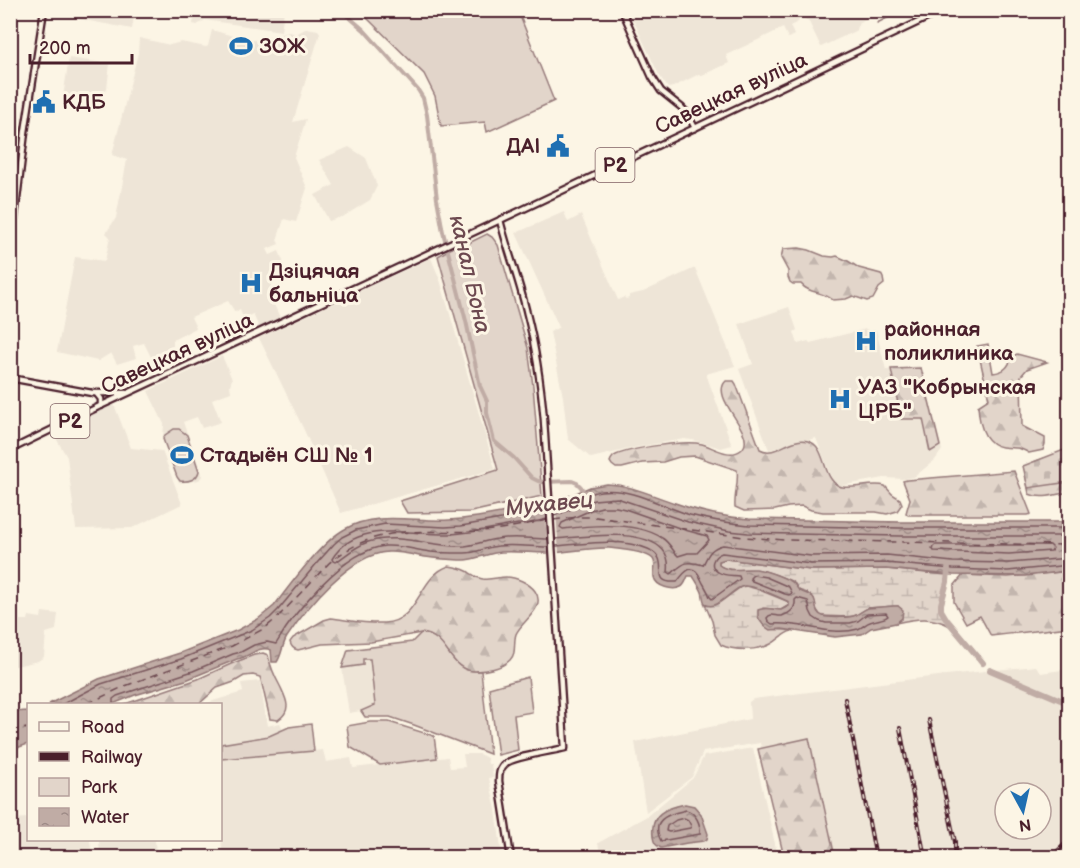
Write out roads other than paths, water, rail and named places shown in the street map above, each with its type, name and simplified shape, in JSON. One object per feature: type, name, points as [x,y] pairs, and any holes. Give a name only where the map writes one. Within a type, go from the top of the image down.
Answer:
[{"type":"main road","points":[[10,258],[25,132],[44,10]]},
{"type":"main road","points":[[622,10],[652,77],[661,91],[687,113],[695,128]]},
{"type":"main road","name":"Савецкая вуліца","points":[[10,450],[944,10]]},
{"type":"main road","points":[[500,220],[527,312],[541,385],[565,748],[516,759],[506,763],[499,772],[511,858]]},
{"type":"main road","points":[[10,378],[98,394],[129,393]]},
{"type":"main road","points":[[98,394],[101,406]]},
{"type":"water","points":[[616,485],[703,511],[749,519],[1069,522],[1069,571],[1025,576],[953,575],[886,569],[811,570],[726,559],[719,561],[719,565],[727,569],[756,569],[791,581],[800,591],[813,597],[818,613],[823,616],[849,617],[868,608],[894,606],[903,610],[902,618],[896,623],[871,628],[862,634],[835,637],[782,629],[770,630],[759,619],[758,610],[767,608],[781,610],[789,606],[789,602],[754,588],[740,587],[712,606],[704,602],[702,592],[693,576],[688,576],[684,585],[678,588],[661,586],[654,577],[653,559],[645,554],[632,551],[601,548],[554,553],[501,552],[465,560],[388,552],[359,562],[331,584],[306,611],[287,637],[277,662],[272,662],[271,650],[261,649],[186,680],[115,703],[51,703],[99,679],[180,653],[238,630],[258,619],[274,606],[326,543],[345,529],[357,524],[369,520],[458,519],[521,509],[522,511],[557,501],[590,487]]},
{"type":"water","points":[[27,711],[27,744],[11,750],[11,712]]},
{"type":"water","points":[[685,804],[694,806],[701,814],[708,834],[707,839],[659,847],[655,844],[653,829],[660,813]]},
{"type":"waterway","name":"канал Бона","points":[[341,10],[364,30],[423,98],[443,232],[480,386],[487,401],[487,413],[494,441],[532,478],[543,482],[572,481],[577,483],[584,493]]},
{"type":"waterway","points":[[877,23],[903,10]]},
{"type":"waterway","points":[[948,569],[941,610],[983,663]]},
{"type":"waterway","points":[[990,670],[1070,704]]},
{"type":"railway","points":[[845,699],[876,858]]},
{"type":"railway","points":[[929,720],[955,842],[955,858]]},
{"type":"railway","points":[[900,728],[925,858]]},
{"type":"railway","points":[[1050,858],[1067,842]]},
{"type":"place","name":"ЗОЖ","points":[[241,46]]},
{"type":"place","name":"КДБ","points":[[44,102]]},
{"type":"place","name":"ДАІ","points":[[558,146]]},
{"type":"place","name":"Дзіцячая бальніца","points":[[251,283]]},
{"type":"place","name":"районная поликлиника","points":[[866,341]]},
{"type":"place","name":"УАЗ \"Кобрынская ЦРБ\"","points":[[840,399]]},
{"type":"place","name":"Стадыён СШ № 1","points":[[182,455]]},
{"type":"water label","name":"Мухавец","points":[[549,503]]}]
